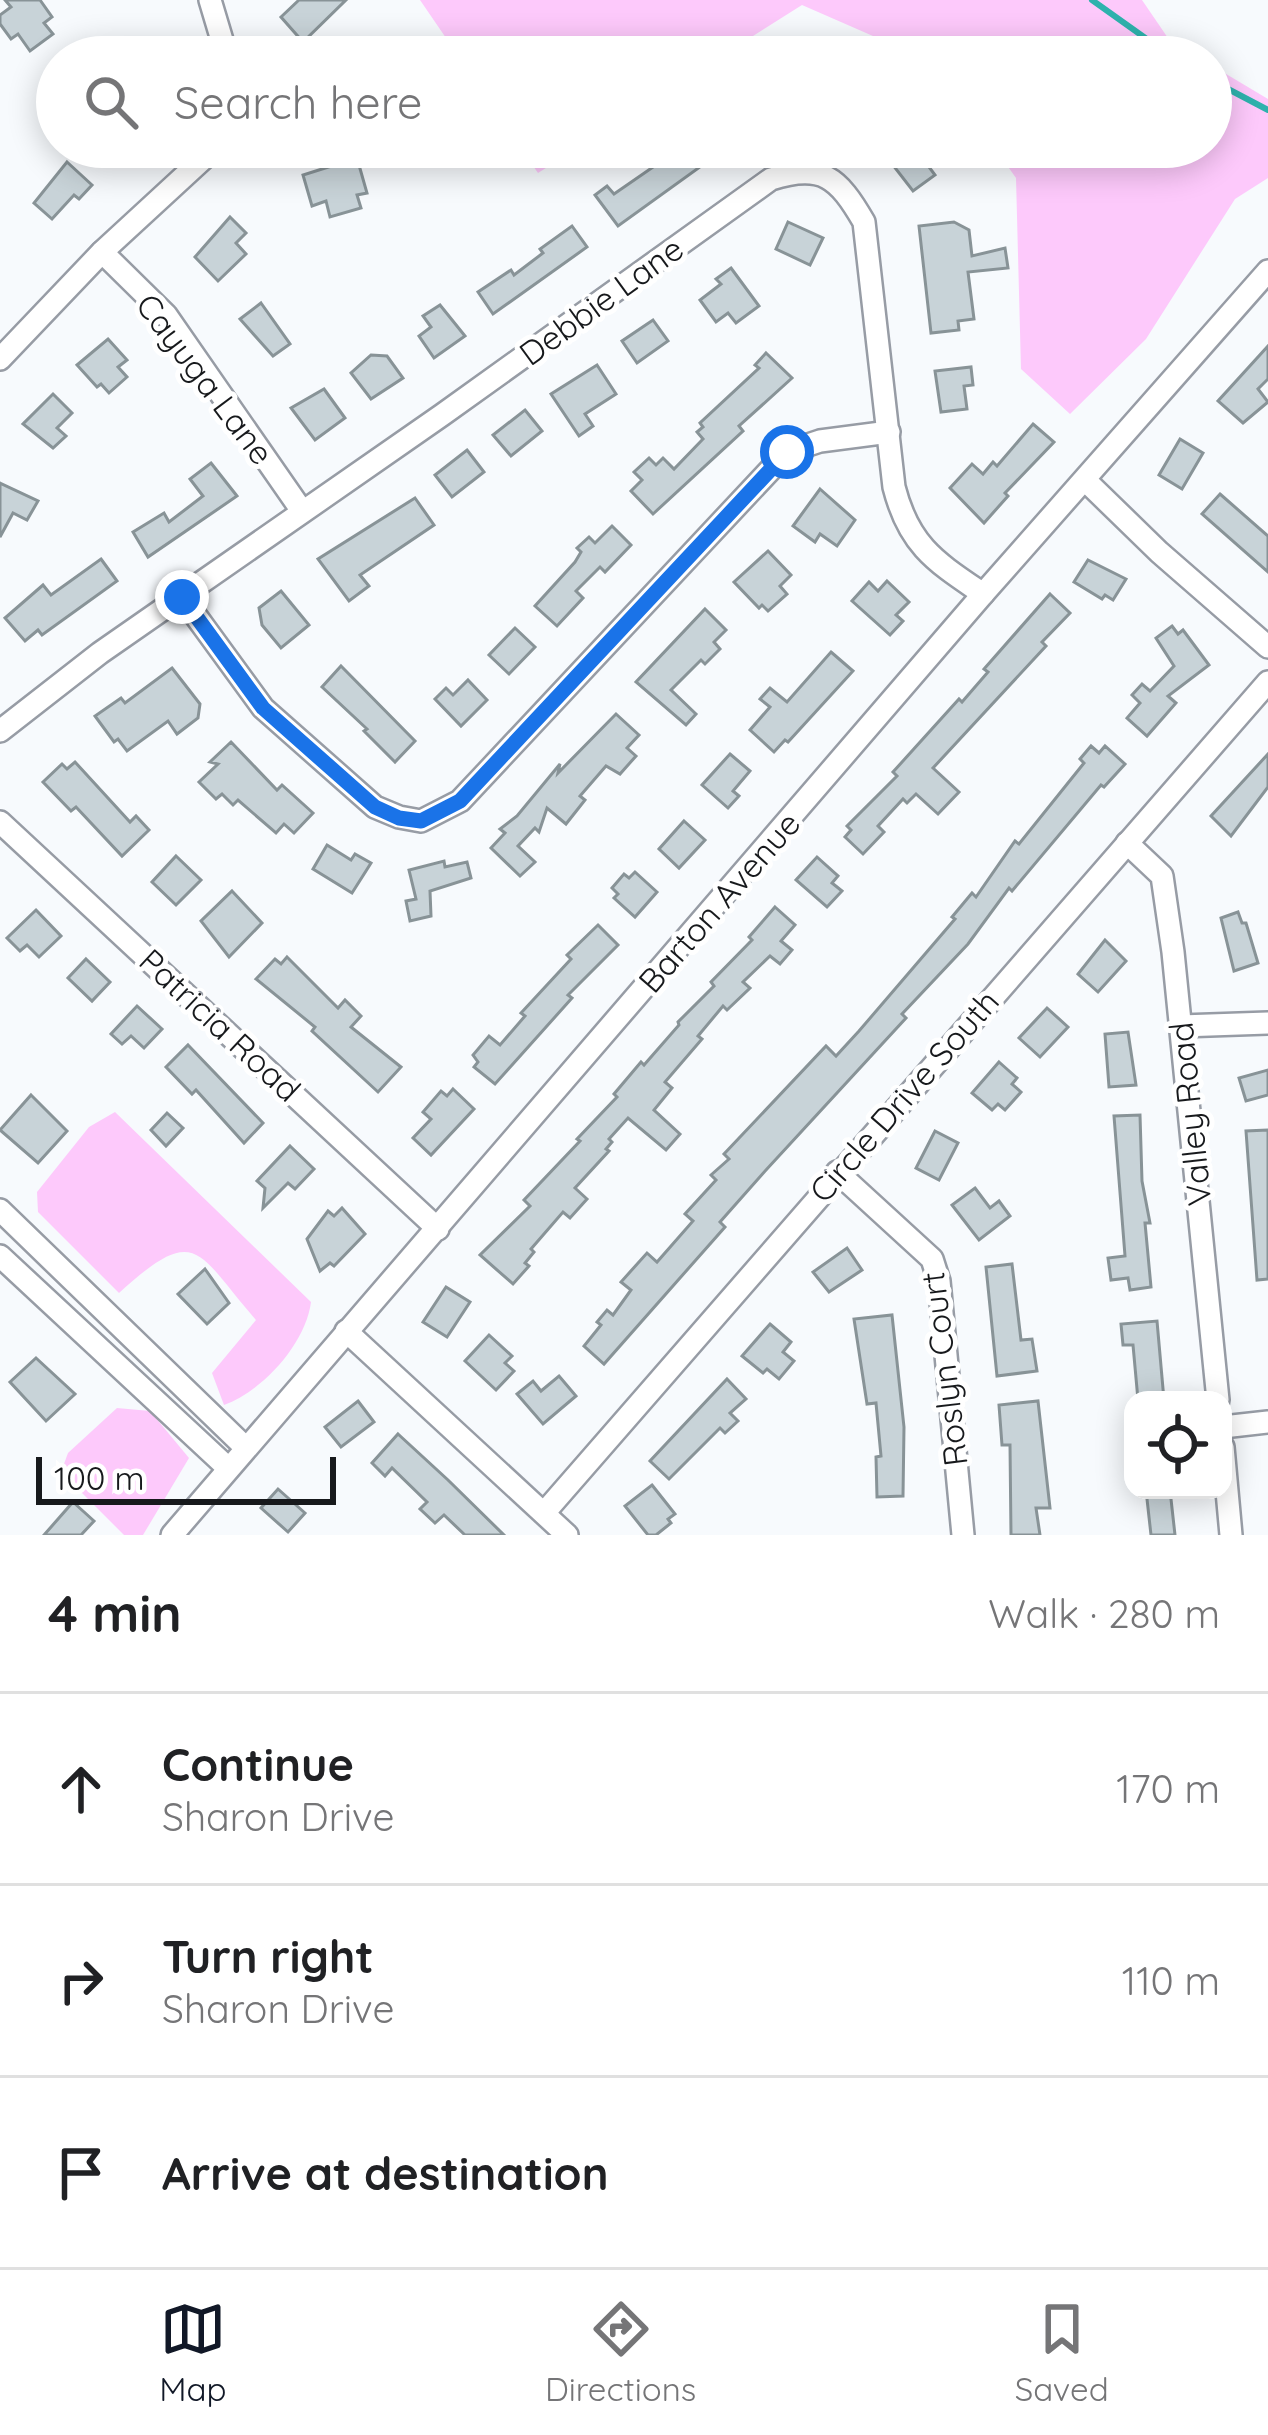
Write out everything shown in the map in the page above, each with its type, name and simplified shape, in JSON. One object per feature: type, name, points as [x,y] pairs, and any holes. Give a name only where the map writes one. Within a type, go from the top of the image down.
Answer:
[{"type":"street","points":[[210,0],[221,36]]},
{"type":"street","points":[[0,359],[102,252],[193,168]]},
{"type":"street","name":"Debbie Lane","points":[[0,731],[100,653],[771,179],[800,170],[827,176],[848,195],[864,222],[894,487],[901,513],[928,556],[983,594]]},
{"type":"street","name":"Cayuga Lane","points":[[102,252],[166,315],[302,512]]},
{"type":"street","name":"Barton Avenue","points":[[172,1535],[983,594],[1268,271]]},
{"type":"street","points":[[182,597],[263,708],[375,807],[421,821],[460,801],[787,452],[820,441],[890,432]]},
{"type":"street","points":[[1085,480],[1268,647]]},
{"type":"street","name":"Circle Drive South","points":[[544,1514],[1268,682]]},
{"type":"street","name":"Patricia Road","points":[[0,823],[438,1229]]},
{"type":"street","name":"Valley Road","points":[[1127,843],[1162,876],[1218,1391]]},
{"type":"street","points":[[1180,1026],[1268,1023]]},
{"type":"street","name":"Roslyn Court","points":[[837,1172],[932,1259],[939,1281],[963,1535]]},
{"type":"street","points":[[0,1210],[246,1448]]},
{"type":"street","points":[[0,1256],[229,1468]]},
{"type":"street","points":[[346,1331],[567,1535]]},
{"type":"street","points":[[1232,1426],[1268,1422]]},
{"type":"street","points":[[1228,1499],[1231,1535]]},
{"type":"shaded area","points":[[420,0],[1142,0],[1167,36],[873,36],[802,5],[753,36],[445,36]]},
{"type":"shaded area","points":[[1232,78],[1268,99],[1268,178],[1235,199],[1146,339],[1070,414],[1021,369],[1016,178],[1009,168],[1232,168]]},
{"type":"shaded area","points":[[115,1112],[311,1302],[301,1333],[280,1364],[253,1389],[224,1405],[212,1373],[256,1320],[207,1262],[181,1252],[145,1271],[119,1293],[38,1212],[37,1192],[89,1127]]},
{"type":"shaded area","points":[[117,1408],[150,1411],[189,1458],[143,1535],[124,1535],[61,1472],[68,1453]]},
{"type":"building","points":[[5,0],[40,0],[52,17],[44,23],[53,34],[36,36],[36,47],[30,51],[18,34],[11,39],[0,24],[0,15],[11,7]]},
{"type":"building","points":[[299,0],[346,0],[309,36],[298,36],[281,17]]},
{"type":"building","points":[[62,168],[74,168],[92,185],[79,199],[74,195],[52,219],[34,203]]},
{"type":"building","points":[[325,168],[360,168],[367,193],[357,195],[361,208],[330,217],[326,201],[312,206],[303,175]]},
{"type":"building","points":[[652,168],[699,168],[618,226],[595,195],[607,186],[614,194]]},
{"type":"building","points":[[895,168],[930,168],[935,175],[913,191]]},
{"type":"building","points":[[230,217],[246,233],[236,243],[246,254],[218,281],[195,257]]},
{"type":"building","points":[[788,222],[823,238],[810,265],[776,249]]},
{"type":"building","points":[[954,222],[969,230],[972,256],[1005,248],[1008,268],[968,272],[974,319],[958,321],[959,330],[931,333],[919,226]]},
{"type":"building","points":[[572,226],[587,247],[493,314],[478,292],[511,270],[514,275]]},
{"type":"building","points":[[731,268],[759,306],[736,323],[728,313],[716,322],[700,300],[721,284],[716,279]]},
{"type":"building","points":[[261,303],[290,344],[273,356],[240,319]]},
{"type":"building","points":[[440,305],[465,336],[434,358],[419,336],[431,327],[423,316]]},
{"type":"building","points":[[653,320],[668,341],[637,363],[622,341]]},
{"type":"building","points":[[108,339],[127,360],[118,367],[127,377],[109,393],[77,365]]},
{"type":"building","points":[[1268,346],[1268,379],[1258,389],[1268,402],[1243,423],[1218,401]]},
{"type":"building","points":[[766,353],[792,378],[739,426],[743,431],[653,514],[631,491],[642,480],[634,472],[649,458],[656,465],[663,458],[674,469],[703,439],[697,432],[703,427],[700,423],[759,368],[755,365]]},
{"type":"building","points":[[371,355],[387,356],[403,378],[371,399],[351,373]]},
{"type":"building","points":[[597,365],[616,394],[585,414],[593,426],[579,436],[551,394]]},
{"type":"building","points":[[971,367],[973,385],[964,386],[967,409],[941,412],[935,371]]},
{"type":"building","points":[[324,389],[345,418],[315,440],[291,408]]},
{"type":"building","points":[[53,394],[72,413],[57,428],[66,436],[53,448],[23,424]]},
{"type":"building","points":[[525,410],[542,431],[511,456],[493,435]]},
{"type":"building","points":[[1033,424],[1054,442],[1005,493],[1008,496],[984,523],[950,488],[972,464],[983,474],[993,462],[997,466]]},
{"type":"building","points":[[1180,439],[1203,453],[1182,489],[1159,475]]},
{"type":"building","points":[[467,450],[484,472],[452,497],[435,475]]},
{"type":"building","points":[[211,463],[237,496],[148,557],[133,532],[164,513],[169,522],[203,496],[190,479]]},
{"type":"building","points":[[0,483],[38,501],[27,520],[13,513],[0,537]]},
{"type":"building","points":[[820,489],[855,520],[837,546],[820,534],[815,542],[793,526]]},
{"type":"building","points":[[1220,494],[1268,536],[1268,572],[1202,514]]},
{"type":"building","points":[[415,498],[434,525],[360,575],[369,586],[349,601],[318,559]]},
{"type":"building","points":[[612,526],[631,545],[605,572],[600,567],[576,591],[583,598],[557,626],[535,606],[575,562],[581,552],[577,548],[589,537],[595,543]]},
{"type":"building","points":[[768,551],[791,575],[780,586],[787,594],[768,611],[734,582]]},
{"type":"building","points":[[101,559],[117,581],[42,635],[38,630],[25,641],[5,618],[43,585],[51,595]]},
{"type":"building","points":[[1088,560],[1126,579],[1113,600],[1105,595],[1102,599],[1074,582]]},
{"type":"building","points":[[887,581],[909,602],[896,615],[903,621],[890,635],[852,601],[869,582],[878,591]]},
{"type":"building","points":[[281,591],[309,625],[281,648],[262,625],[259,608]]},
{"type":"building","points":[[1050,594],[1070,613],[1042,642],[1046,646],[933,768],[959,792],[938,814],[916,794],[907,803],[903,799],[878,826],[884,832],[863,854],[845,837],[851,830],[847,826],[897,776],[893,772],[959,699],[962,702],[988,672],[984,669]]},
{"type":"building","points":[[705,609],[726,630],[714,642],[720,649],[705,664],[701,660],[671,690],[696,714],[686,725],[636,682]]},
{"type":"building","points":[[1172,626],[1178,634],[1183,630],[1209,665],[1168,696],[1176,703],[1147,736],[1127,718],[1140,703],[1132,695],[1142,684],[1150,691],[1174,666],[1156,638]]},
{"type":"building","points":[[515,628],[535,647],[509,674],[489,655]]},
{"type":"building","points":[[831,652],[853,671],[774,752],[750,730],[770,707],[760,699],[770,688],[787,702]]},
{"type":"building","points":[[341,666],[415,741],[395,762],[322,687]]},
{"type":"building","points":[[172,668],[200,704],[198,718],[177,734],[168,721],[127,751],[95,716],[121,698],[125,703]]},
{"type":"building","points":[[468,680],[487,700],[461,726],[435,699],[446,688],[453,695]]},
{"type":"building","points":[[616,714],[639,735],[627,748],[636,756],[620,774],[606,766],[580,796],[585,800],[566,824],[547,808],[539,832],[535,828],[518,846],[535,862],[520,876],[491,848],[505,833],[500,829],[517,816],[560,764],[558,773]]},
{"type":"building","points":[[231,742],[277,790],[282,785],[313,813],[294,833],[284,824],[276,833],[238,800],[233,805],[222,794],[216,799],[199,782],[218,764],[210,762]]},
{"type":"building","points":[[1091,746],[1099,753],[1105,746],[1125,764],[1101,785],[1012,891],[1009,888],[968,944],[902,1014],[906,1018],[720,1222],[725,1227],[604,1364],[584,1346],[607,1310],[613,1315],[631,1290],[621,1282],[647,1253],[657,1262],[693,1221],[685,1214],[716,1180],[711,1175],[729,1159],[724,1154],[826,1046],[836,1056],[859,1031],[972,893],[976,897],[1015,841],[1019,844],[1084,763],[1080,759]]},
{"type":"building","points":[[730,754],[750,771],[733,791],[739,796],[728,808],[702,785]]},
{"type":"building","points":[[1268,754],[1268,787],[1231,836],[1211,816]]},
{"type":"building","points":[[75,762],[130,822],[136,816],[149,830],[122,856],[76,807],[71,811],[43,782],[62,764],[67,769]]},
{"type":"building","points":[[684,821],[705,840],[679,868],[659,849]]},
{"type":"building","points":[[327,845],[351,860],[355,854],[371,863],[352,893],[313,869]]},
{"type":"building","points":[[176,856],[201,880],[176,905],[152,882]]},
{"type":"building","points":[[817,857],[838,876],[832,883],[842,891],[827,907],[796,880]]},
{"type":"building","points":[[444,861],[445,867],[467,862],[471,878],[430,891],[431,916],[410,921],[406,901],[416,899],[409,870]]},
{"type":"building","points":[[635,872],[657,892],[635,917],[614,898],[618,894],[612,888],[624,874],[629,878]]},
{"type":"building","points":[[232,891],[262,923],[229,957],[201,921]]},
{"type":"building","points":[[775,907],[795,925],[781,941],[792,950],[780,964],[770,956],[743,982],[750,988],[727,1010],[723,1006],[665,1082],[672,1088],[654,1110],[680,1134],[666,1150],[628,1118],[609,1139],[609,1151],[575,1188],[587,1199],[570,1218],[563,1212],[531,1249],[534,1252],[525,1263],[529,1266],[513,1284],[480,1255],[530,1206],[524,1200],[580,1141],[577,1139],[617,1097],[614,1094],[641,1062],[644,1065],[714,986],[711,982],[752,940],[749,937]]},
{"type":"building","points":[[36,910],[61,936],[39,957],[27,945],[20,951],[7,938]]},
{"type":"building","points":[[1238,912],[1258,963],[1234,971],[1221,918]]},
{"type":"building","points":[[598,925],[618,945],[568,995],[572,998],[495,1084],[474,1067],[478,1062],[473,1055],[489,1036],[500,1045],[525,1016],[521,1013],[571,959],[567,955]]},
{"type":"building","points":[[1105,940],[1126,961],[1098,992],[1078,974]]},
{"type":"building","points":[[287,957],[338,1008],[345,1000],[361,1016],[351,1027],[401,1067],[378,1092],[312,1031],[315,1027],[256,979],[275,959],[281,964]]},
{"type":"building","points":[[86,959],[110,982],[92,1001],[68,978]]},
{"type":"building","points":[[137,1006],[162,1029],[144,1048],[131,1036],[122,1044],[111,1034]]},
{"type":"building","points":[[1047,1008],[1068,1027],[1040,1057],[1019,1038]]},
{"type":"building","points":[[1128,1032],[1136,1085],[1109,1087],[1105,1034]]},
{"type":"building","points":[[188,1045],[263,1123],[244,1143],[196,1090],[192,1094],[166,1067]]},
{"type":"building","points":[[999,1062],[1017,1078],[1012,1084],[1021,1092],[1005,1110],[998,1104],[992,1110],[972,1093]]},
{"type":"building","points":[[1268,1070],[1268,1095],[1246,1101],[1239,1078]]},
{"type":"building","points":[[453,1089],[474,1109],[431,1155],[413,1138],[431,1119],[423,1112],[441,1091],[447,1096]]},
{"type":"building","points":[[31,1095],[67,1131],[38,1163],[0,1130]]},
{"type":"building","points":[[167,1113],[183,1128],[166,1146],[151,1130]]},
{"type":"building","points":[[1140,1115],[1151,1287],[1130,1290],[1128,1278],[1111,1280],[1108,1258],[1125,1256],[1114,1116]]},
{"type":"building","points":[[1268,1130],[1268,1279],[1257,1280],[1246,1131]]},
{"type":"building","points":[[935,1131],[958,1143],[939,1180],[916,1168]]},
{"type":"building","points":[[290,1146],[314,1169],[295,1189],[288,1183],[263,1208],[265,1188],[257,1181]]},
{"type":"building","points":[[975,1188],[990,1208],[999,1201],[1010,1216],[979,1240],[952,1205]]},
{"type":"building","points":[[342,1208],[365,1234],[334,1266],[330,1263],[320,1271],[307,1239],[328,1211],[334,1216]]},
{"type":"building","points":[[847,1248],[862,1270],[829,1292],[813,1272]]},
{"type":"building","points":[[1012,1264],[1021,1340],[1032,1339],[1037,1371],[997,1376],[986,1267]]},
{"type":"building","points":[[205,1269],[229,1303],[207,1324],[178,1294]]},
{"type":"building","points":[[446,1287],[470,1302],[447,1337],[423,1322]]},
{"type":"building","points":[[892,1315],[904,1427],[903,1496],[877,1497],[876,1457],[881,1456],[876,1403],[867,1404],[854,1319]]},
{"type":"building","points":[[1157,1321],[1163,1391],[1137,1391],[1133,1345],[1123,1345],[1121,1324]]},
{"type":"building","points":[[770,1324],[791,1342],[783,1352],[794,1361],[779,1379],[742,1356]]},
{"type":"building","points":[[489,1335],[512,1356],[505,1363],[514,1371],[496,1390],[465,1361]]},
{"type":"building","points":[[36,1358],[75,1394],[46,1421],[10,1382]]},
{"type":"building","points":[[559,1376],[576,1396],[543,1424],[517,1394],[533,1381],[541,1391]]},
{"type":"building","points":[[727,1379],[746,1399],[730,1413],[738,1421],[725,1433],[720,1428],[669,1479],[650,1461]]},
{"type":"building","points":[[358,1401],[374,1422],[341,1447],[325,1427]]},
{"type":"building","points":[[1038,1401],[1050,1508],[1036,1508],[1040,1535],[1011,1535],[1010,1445],[1002,1445],[999,1405]]},
{"type":"building","points":[[398,1434],[504,1535],[465,1535],[444,1515],[435,1523],[420,1509],[427,1502],[392,1468],[385,1476],[372,1463]]},
{"type":"building","points":[[652,1485],[675,1514],[656,1535],[648,1535],[625,1506]]},
{"type":"building","points":[[278,1489],[305,1513],[288,1532],[261,1508]]},
{"type":"building","points":[[1147,1499],[1171,1499],[1175,1535],[1151,1535]]},
{"type":"building","points":[[73,1502],[94,1521],[81,1535],[44,1535]]},
{"type":"waterway","points":[[1092,0],[1143,36]]},
{"type":"waterway","points":[[1232,91],[1268,110]]},
{"type":"route","points":[[182,597],[263,708],[375,807],[421,821],[460,801],[787,452]]}]
